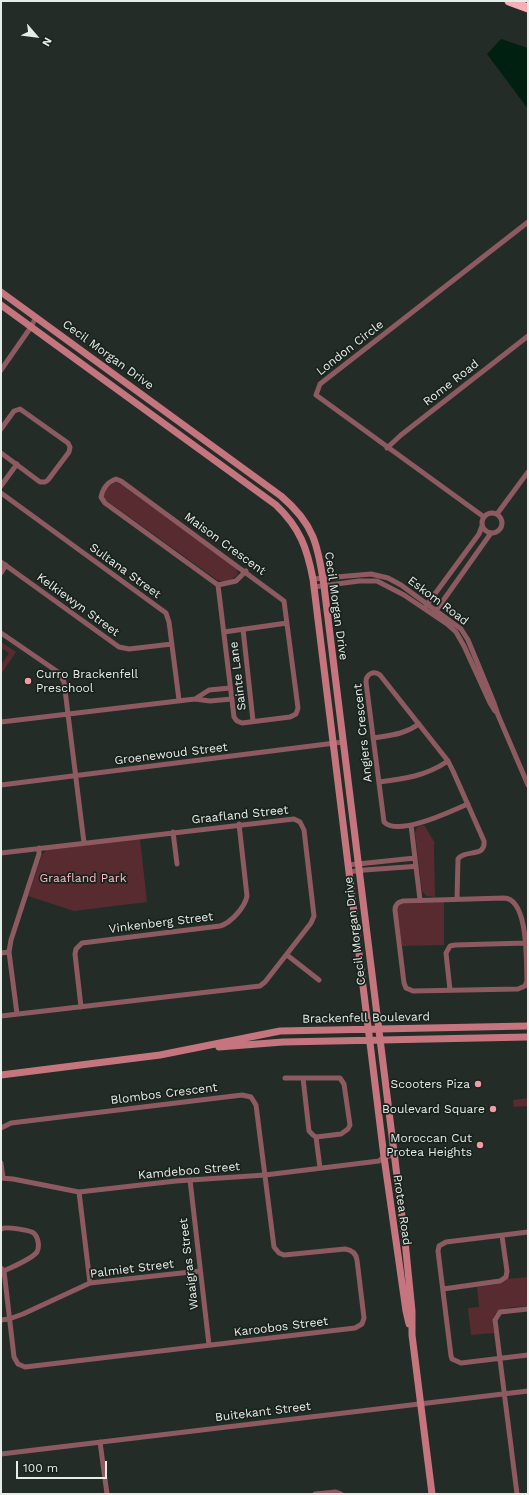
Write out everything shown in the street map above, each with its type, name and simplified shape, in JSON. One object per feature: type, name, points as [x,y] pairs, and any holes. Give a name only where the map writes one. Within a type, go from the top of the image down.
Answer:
[{"type":"highway","points":[[509,1],[528,8]]},
{"type":"street","name":"London Circle","points":[[484,517],[317,396],[318,387],[528,222]]},
{"type":"street","name":"Cecil Morgan Drive","points":[[1,292],[289,503],[304,520],[315,539],[323,582],[380,1040]]},
{"type":"street","name":"Cecil Morgan Drive","points":[[1,305],[276,505],[290,519],[300,536],[306,551],[313,583],[368,1028],[371,1040]]},
{"type":"street","points":[[1,370],[31,327],[36,317]]},
{"type":"street","name":"Rome Road","points":[[388,448],[401,435],[528,336]]},
{"type":"street","points":[[1,429],[14,411],[20,409],[70,446],[69,452],[45,482],[40,482],[1,453]]},
{"type":"street","points":[[1,486],[17,464]]},
{"type":"street","points":[[497,514],[528,472]]},
{"type":"street","name":"Maison Crescent","points":[[116,479],[121,481],[246,571],[284,600],[297,711],[290,717],[242,722],[235,719],[218,585],[105,503],[101,497],[102,491],[109,481],[116,479]]},
{"type":"street","name":"Sultana Street","points":[[1,493],[163,611],[168,618],[179,700]]},
{"type":"street","points":[[426,606],[479,534],[484,517],[488,513],[497,514],[502,524],[500,529],[491,533],[435,612]]},
{"type":"street","points":[[482,526],[485,530],[491,533]]},
{"type":"street","name":"Kelkiewyn Street","points":[[1,562],[119,647],[129,649],[172,644]]},
{"type":"street","points":[[1,573],[6,565]]},
{"type":"street","points":[[218,585],[236,581],[246,571]]},
{"type":"street","name":"Eskom Road","points":[[313,583],[371,574],[379,575],[395,581],[435,612],[460,638],[490,703],[498,715],[528,785]]},
{"type":"street","name":"Sainte Lane","points":[[224,632],[287,623]]},
{"type":"street","name":"Sainte Lane","points":[[243,629],[253,721]]},
{"type":"street","points":[[1,633],[58,672],[66,687],[84,843]]},
{"type":"street","name":"Angiers Crescent","points":[[457,899],[458,859],[462,855],[480,851],[484,845],[484,841],[468,804],[448,761],[380,675],[373,672],[368,675],[366,679],[384,822],[393,826],[411,825],[425,822],[468,804]]},
{"type":"street","points":[[195,699],[209,690],[230,688]]},
{"type":"street","points":[[1,722],[179,700],[195,699],[210,701],[232,699]]},
{"type":"street","points":[[373,738],[398,734],[411,730],[418,724]]},
{"type":"street","name":"Groenewoud Street","points":[[1,785],[343,742]]},
{"type":"street","points":[[379,782],[413,778],[441,766],[448,761]]},
{"type":"street","name":"Graafland Street","points":[[1,852],[291,818],[297,820],[303,827],[314,916],[312,923],[287,955],[265,982],[257,987],[1,1016]]},
{"type":"street","name":"Vinkenberg Street","points":[[81,1007],[75,954],[76,949],[82,943],[220,926],[227,924],[232,920],[244,904],[247,896],[239,824]]},
{"type":"street","points":[[411,825],[420,900]]},
{"type":"street","points":[[173,832],[177,864]]},
{"type":"street","points":[[17,1014],[9,952],[11,940],[39,854],[39,848]]},
{"type":"street","points":[[348,868],[386,861],[415,858]]},
{"type":"street","points":[[386,861],[387,869]]},
{"type":"street","points":[[358,867],[387,869],[416,866]]},
{"type":"street","points":[[506,898],[514,903],[525,928],[527,981],[523,987],[518,989],[413,991],[408,990],[404,986],[395,908],[397,904],[400,901],[457,899],[506,898]]},
{"type":"street","points":[[450,990],[446,953],[450,946],[526,943]]},
{"type":"street","points":[[1,953],[9,952]]},
{"type":"street","points":[[287,955],[319,980]]},
{"type":"street","name":"Brackenfell Boulevard","points":[[1,1075],[149,1057],[206,1047],[228,1041],[280,1031],[368,1028],[528,1026]]},
{"type":"street","name":"Brackenfell Boulevard","points":[[206,1047],[283,1042],[528,1037]]},
{"type":"street","name":"Protea Road","points":[[371,1040],[383,1161],[406,1311],[412,1335]]},
{"type":"street","name":"Protea Road","points":[[380,1040],[396,1163],[410,1295],[412,1335],[432,1494]]},
{"type":"street","points":[[285,1078],[338,1077],[344,1082],[350,1125],[348,1129],[342,1134],[316,1137]]},
{"type":"street","points":[[303,1078],[309,1131],[316,1137],[320,1168]]},
{"type":"street","name":"Blombos Crescent","points":[[1,1128],[11,1123],[245,1095],[251,1097],[256,1105],[265,1175]]},
{"type":"street","name":"Kamdeboo Street","points":[[383,1161],[394,1155]]},
{"type":"street","name":"Kamdeboo Street","points":[[2,1178],[79,1192],[190,1180],[265,1175],[383,1161],[396,1163]]},
{"type":"street","points":[[1,1163],[2,1178]]},
{"type":"street","name":"Karoobos Street","points":[[3,1270],[15,1359],[18,1364],[25,1367],[359,1327],[363,1321],[364,1314],[357,1260],[352,1251],[345,1249],[284,1255],[278,1253],[273,1245],[265,1175]]},
{"type":"street","name":"Waaigras Street","points":[[190,1180],[209,1346]]},
{"type":"street","points":[[79,1192],[90,1283]]},
{"type":"street","points":[[1,1229],[6,1228],[32,1232],[37,1238],[38,1247],[33,1256],[3,1270]]},
{"type":"street","points":[[528,1232],[446,1242],[441,1244],[438,1251],[452,1359],[461,1363],[528,1355]]},
{"type":"street","points":[[443,1288],[500,1281],[504,1279],[507,1271],[502,1236]]},
{"type":"street","name":"Palmiet Street","points":[[1,1320],[9,1319],[90,1283],[200,1271]]},
{"type":"street","points":[[517,1494],[495,1322],[496,1316],[503,1311],[528,1309]]},
{"type":"street","name":"Buitekant Street","points":[[1,1454],[528,1391]]},
{"type":"street","points":[[100,1442],[107,1494]]},
{"type":"street","points":[[315,1494],[336,1492],[341,1494]]},
{"type":"green space","points":[[115,482],[119,483],[236,568],[238,574],[229,580],[217,580],[106,500],[104,496],[106,489]]},
{"type":"green space","points":[[1,642],[16,652],[1,674],[1,665],[9,653],[1,648]]},
{"type":"green space","points":[[424,825],[435,843],[435,897],[426,896],[422,891],[415,833],[417,827]]},
{"type":"green space","name":"Graafland Park","points":[[140,839],[147,902],[74,911],[28,896],[42,855],[46,850]]},
{"type":"green space","points":[[444,902],[444,945],[402,946],[397,909],[401,904]]},
{"type":"green space","points":[[528,1098],[528,1106],[514,1107],[513,1100]]},
{"type":"green space","points":[[528,1277],[528,1306],[502,1309],[493,1319],[494,1333],[471,1335],[468,1308],[479,1307],[477,1287],[499,1284],[507,1279]]},
{"type":"shaded area","points":[[501,39],[528,48],[528,109],[487,54]]},
{"type":"place","name":"Curro Brackenfell Preschool","points":[[28,681]]},
{"type":"place","name":"Scooters Piza","points":[[478,1084]]},
{"type":"place","name":"Boulevard Square","points":[[493,1109]]},
{"type":"place","name":"Moroccan Cut Protea Heights","points":[[480,1145]]}]
